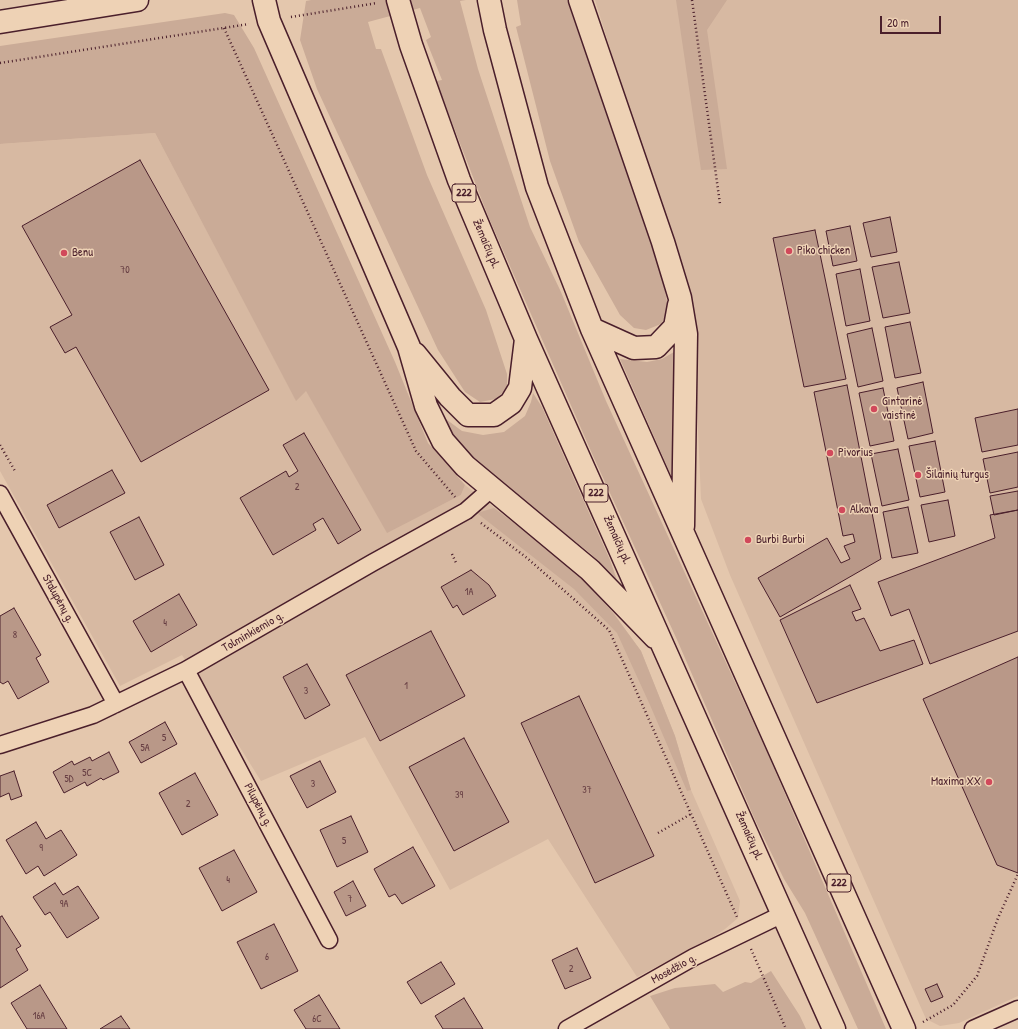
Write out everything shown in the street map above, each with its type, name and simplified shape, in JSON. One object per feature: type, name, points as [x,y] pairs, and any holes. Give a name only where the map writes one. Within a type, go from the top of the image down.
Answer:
[{"type":"main road","points":[[0,22],[137,0]]},
{"type":"main road","points":[[264,0],[270,21],[409,347],[426,406],[443,441],[465,466],[491,489],[590,570],[665,648]]},
{"type":"main road","name":"222","points":[[489,0],[495,30],[537,187],[592,329],[683,533],[910,1027]]},
{"type":"main road","points":[[580,0],[663,242],[680,298],[686,334],[683,533]]},
{"type":"main road","name":"Žemaičių pl.","points":[[391,1],[411,45],[459,180],[526,339],[784,914],[834,1029]]},
{"type":"main road","points":[[592,329],[634,348],[656,347],[676,327],[680,298]]},
{"type":"main road","points":[[409,347],[450,398],[468,415],[494,415],[511,403],[520,388],[526,339]]},
{"type":"street","name":"Tolminkiemio g.","points":[[0,745],[93,715],[186,670],[466,511],[491,489]]},
{"type":"street","name":"Stalupėnų g.","points":[[0,494],[116,704]]},
{"type":"street","name":"Pilupėnų g.","points":[[186,670],[329,940]]},
{"type":"street","name":"Mosėdžio g.","points":[[567,1029],[694,957],[784,914]]},
{"type":"street","points":[[973,1029],[1018,1009]]},
{"type":"path","points":[[692,0],[720,204]]},
{"type":"path","points":[[0,63],[391,1]]},
{"type":"path","points":[[224,28],[416,451],[466,511],[527,558],[609,630],[786,1029]]},
{"type":"path","points":[[0,445],[15,471]]},
{"type":"path","points":[[452,554],[456,565]]},
{"type":"path","points":[[658,832],[691,814]]},
{"type":"path","points":[[910,1027],[953,1005],[977,976],[998,918],[1018,874]]},
{"type":"shaded area","points":[[466,0],[460,1],[478,69],[530,227],[561,292],[606,401],[767,752],[886,1029],[858,1029],[805,913],[784,879],[756,822],[678,642],[594,458],[488,216],[436,81],[442,80],[426,40],[431,37],[420,8],[368,22],[376,49],[381,49],[427,175],[486,310],[507,374],[507,388],[496,399],[480,402],[465,392],[438,350],[317,89],[300,40],[306,1]]},
{"type":"shaded area","points":[[517,0],[567,0],[661,272],[669,311],[661,324],[646,330],[634,328],[620,315],[579,242],[550,161],[516,27],[521,25]]},
{"type":"shaded area","points":[[595,0],[1018,0],[1018,996],[959,1023],[940,1026],[926,1019],[730,575],[701,499],[693,315]]},
{"type":"shaded area","points":[[676,0],[727,0],[707,30],[727,169],[701,170]]},
{"type":"shaded area","points":[[225,13],[234,15],[254,48],[395,362],[428,443],[465,485],[461,495],[387,533],[306,391],[296,401],[155,133],[0,144],[0,46]]},
{"type":"shaded area","points":[[155,133],[296,400],[306,390],[387,532],[461,495],[465,485],[573,568],[614,614],[641,651],[675,736],[691,790],[740,901],[738,918],[725,929],[713,937],[637,977],[548,839],[450,890],[365,737],[261,781],[182,655],[120,686],[0,471],[0,144]]},
{"type":"shaded area","points":[[679,349],[674,482],[620,359],[647,362],[662,359]]},
{"type":"shaded area","points":[[533,393],[542,407],[610,560],[618,583],[591,554],[481,467],[442,425],[439,414],[462,431],[483,435],[504,432],[525,416]]},
{"type":"shaded area","points":[[494,508],[573,568],[614,614],[641,651],[675,736],[691,790],[687,791],[617,633],[574,589],[477,513]]},
{"type":"shaded area","points":[[771,971],[800,1016],[806,1029],[670,1029],[650,996],[675,988],[715,984],[723,992],[745,982],[751,983]]},
{"type":"building","points":[[140,160],[269,390],[141,462],[76,347],[65,353],[50,327],[72,315],[22,226]]},
{"type":"building","points":[[890,217],[897,252],[871,257],[863,223]]},
{"type":"building","points":[[850,226],[857,261],[833,266],[826,231]]},
{"type":"building","points":[[815,230],[846,379],[804,387],[773,238]]},
{"type":"building","points":[[899,262],[910,313],[883,318],[872,267]]},
{"type":"building","points":[[860,269],[870,321],[846,326],[836,274]]},
{"type":"building","points":[[910,322],[921,373],[895,378],[885,327]]},
{"type":"building","points":[[872,328],[883,381],[858,387],[847,334]]},
{"type":"building","points":[[923,382],[933,433],[908,439],[897,388]]},
{"type":"building","points":[[847,385],[881,559],[780,617],[758,578],[827,538],[841,563],[850,559],[844,546],[855,542],[853,534],[843,536],[814,392]]},
{"type":"building","points":[[883,388],[894,441],[870,446],[859,393]]},
{"type":"building","points":[[1018,409],[1018,445],[982,452],[975,418]]},
{"type":"building","points":[[304,433],[361,530],[338,544],[323,518],[313,524],[316,530],[273,555],[240,498],[286,471],[289,477],[298,471],[283,445]]},
{"type":"building","points":[[935,441],[945,492],[920,497],[909,446]]},
{"type":"building","points":[[898,449],[909,500],[882,506],[871,454]]},
{"type":"building","points":[[1018,452],[1018,487],[990,493],[983,459]]},
{"type":"building","points":[[112,470],[125,493],[59,528],[47,505]]},
{"type":"building","points":[[1018,491],[1018,510],[994,515],[990,496]]},
{"type":"building","points":[[948,500],[955,536],[929,542],[921,505]]},
{"type":"building","points":[[908,507],[918,553],[892,558],[883,512]]},
{"type":"building","points":[[1018,510],[1018,631],[930,664],[909,609],[891,616],[878,582],[995,538],[990,515]]},
{"type":"building","points":[[139,517],[164,565],[135,580],[110,532]]},
{"type":"building","points":[[471,570],[489,585],[496,596],[463,615],[457,605],[453,608],[441,587]]},
{"type":"building","points":[[850,585],[861,609],[852,612],[856,621],[864,618],[880,651],[914,640],[923,664],[817,703],[780,620]]},
{"type":"building","points":[[179,594],[197,625],[151,652],[133,621]]},
{"type":"building","points":[[14,608],[41,655],[36,658],[49,682],[18,699],[8,681],[3,684],[0,682],[0,616]]},
{"type":"building","points":[[431,631],[465,696],[380,741],[346,675]]},
{"type":"building","name":"Maxima XX","points":[[1018,657],[1018,873],[997,865],[923,699]]},
{"type":"building","points":[[307,664],[330,705],[305,719],[283,677]]},
{"type":"building","points":[[579,696],[654,856],[595,883],[521,723]]},
{"type":"building","points":[[165,722],[177,744],[141,763],[129,742]]},
{"type":"building","points":[[464,738],[509,822],[454,851],[409,767]]},
{"type":"building","points":[[109,752],[119,772],[103,780],[101,778],[87,786],[85,782],[64,793],[53,772],[72,761],[74,765],[90,757],[92,761]]},
{"type":"building","points":[[320,761],[336,792],[307,808],[290,776]]},
{"type":"building","points":[[14,771],[22,796],[11,800],[9,793],[0,797],[0,776]]},
{"type":"building","points":[[195,773],[218,815],[182,835],[159,793]]},
{"type":"building","points":[[351,816],[368,852],[337,867],[320,830]]},
{"type":"building","points":[[36,822],[46,839],[61,830],[77,855],[44,876],[38,866],[26,874],[6,840]]},
{"type":"building","points":[[413,847],[435,886],[402,904],[395,894],[389,897],[374,869]]},
{"type":"building","points":[[234,850],[257,892],[222,911],[199,868]]},
{"type":"building","points":[[353,881],[366,906],[346,916],[334,892]]},
{"type":"building","points":[[55,883],[63,895],[78,886],[99,918],[67,938],[50,912],[45,915],[33,897]]},
{"type":"building","points":[[2,916],[21,946],[16,949],[28,970],[0,988],[0,917]]},
{"type":"building","points":[[274,924],[298,971],[261,989],[237,942]]},
{"type":"building","points":[[577,948],[591,978],[565,989],[552,960]]},
{"type":"building","points":[[441,962],[455,984],[421,1004],[407,982]]},
{"type":"building","points":[[937,984],[943,997],[931,1002],[925,989]]},
{"type":"building","points":[[40,985],[67,1029],[27,1029],[11,1003]]},
{"type":"building","points":[[319,995],[340,1029],[306,1029],[294,1010]]},
{"type":"building","points":[[464,998],[483,1029],[443,1029],[435,1016]]},
{"type":"building","points":[[121,1016],[130,1029],[100,1029]]},
{"type":"place","name":"Piko chicken","points":[[789,251]]},
{"type":"place","name":"Benu","points":[[64,253]]},
{"type":"place","name":"Gintarinė vaistinė","points":[[874,409]]},
{"type":"place","name":"Pivorius","points":[[830,453]]},
{"type":"place","name":"Šilainių turgus","points":[[918,475]]},
{"type":"place","name":"Alkava","points":[[842,510]]},
{"type":"place","name":"Burbi Burbi","points":[[748,540]]},
{"type":"place","name":"Maxima XX","points":[[989,782]]}]
